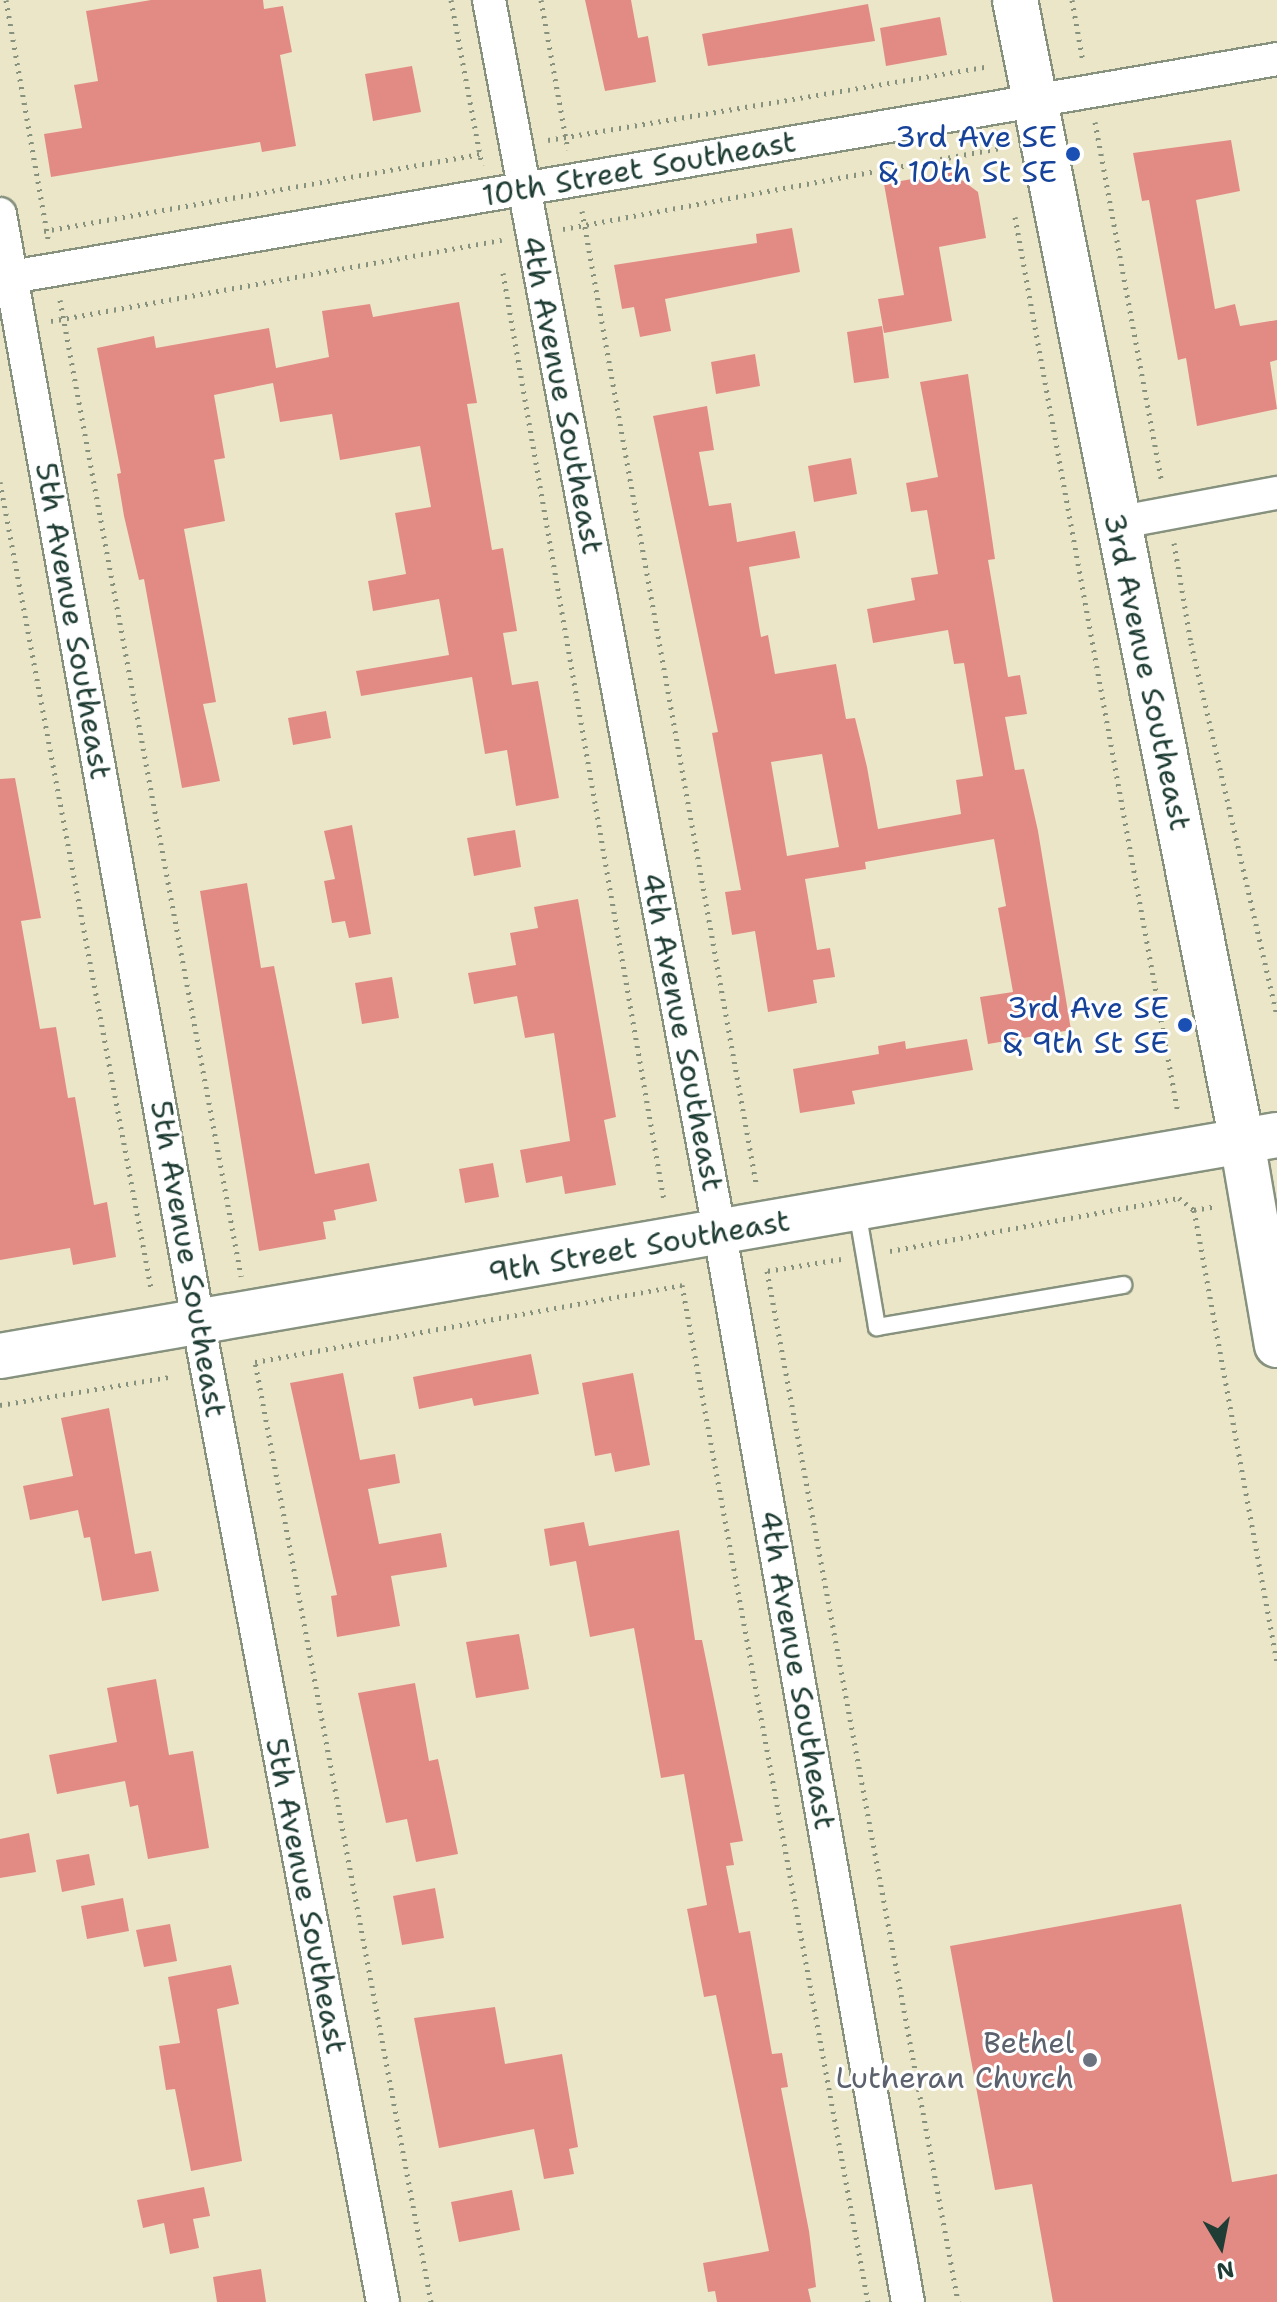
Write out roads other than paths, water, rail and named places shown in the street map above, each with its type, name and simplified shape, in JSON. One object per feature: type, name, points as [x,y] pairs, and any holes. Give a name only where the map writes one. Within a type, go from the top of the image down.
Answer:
[{"type":"main road","name":"3rd Avenue Southeast","points":[[1015,0],[1116,523],[1260,1138],[1277,1345]]},
{"type":"main road","name":"9th Street Southeast","points":[[0,1356],[720,1234],[1260,1138]]},
{"type":"street","name":"4th Avenue Southeast","points":[[489,0],[720,1234],[908,2302]]},
{"type":"street","name":"10th Street Southeast","points":[[6,278],[1277,59]]},
{"type":"street","name":"5th Avenue Southeast","points":[[0,214],[6,278],[383,2302]]},
{"type":"street","points":[[1116,523],[1277,493]]},
{"type":"lane","points":[[857,1210],[877,1327],[1123,1285]]},
{"type":"place","name":"3rd Ave SE & 10th St SE","points":[[1073,154]]},
{"type":"place","name":"3rd Ave SE & 9th St SE","points":[[1185,1025]]},
{"type":"place","name":"Bethel Lutheran Church","points":[[1090,2060]]}]
